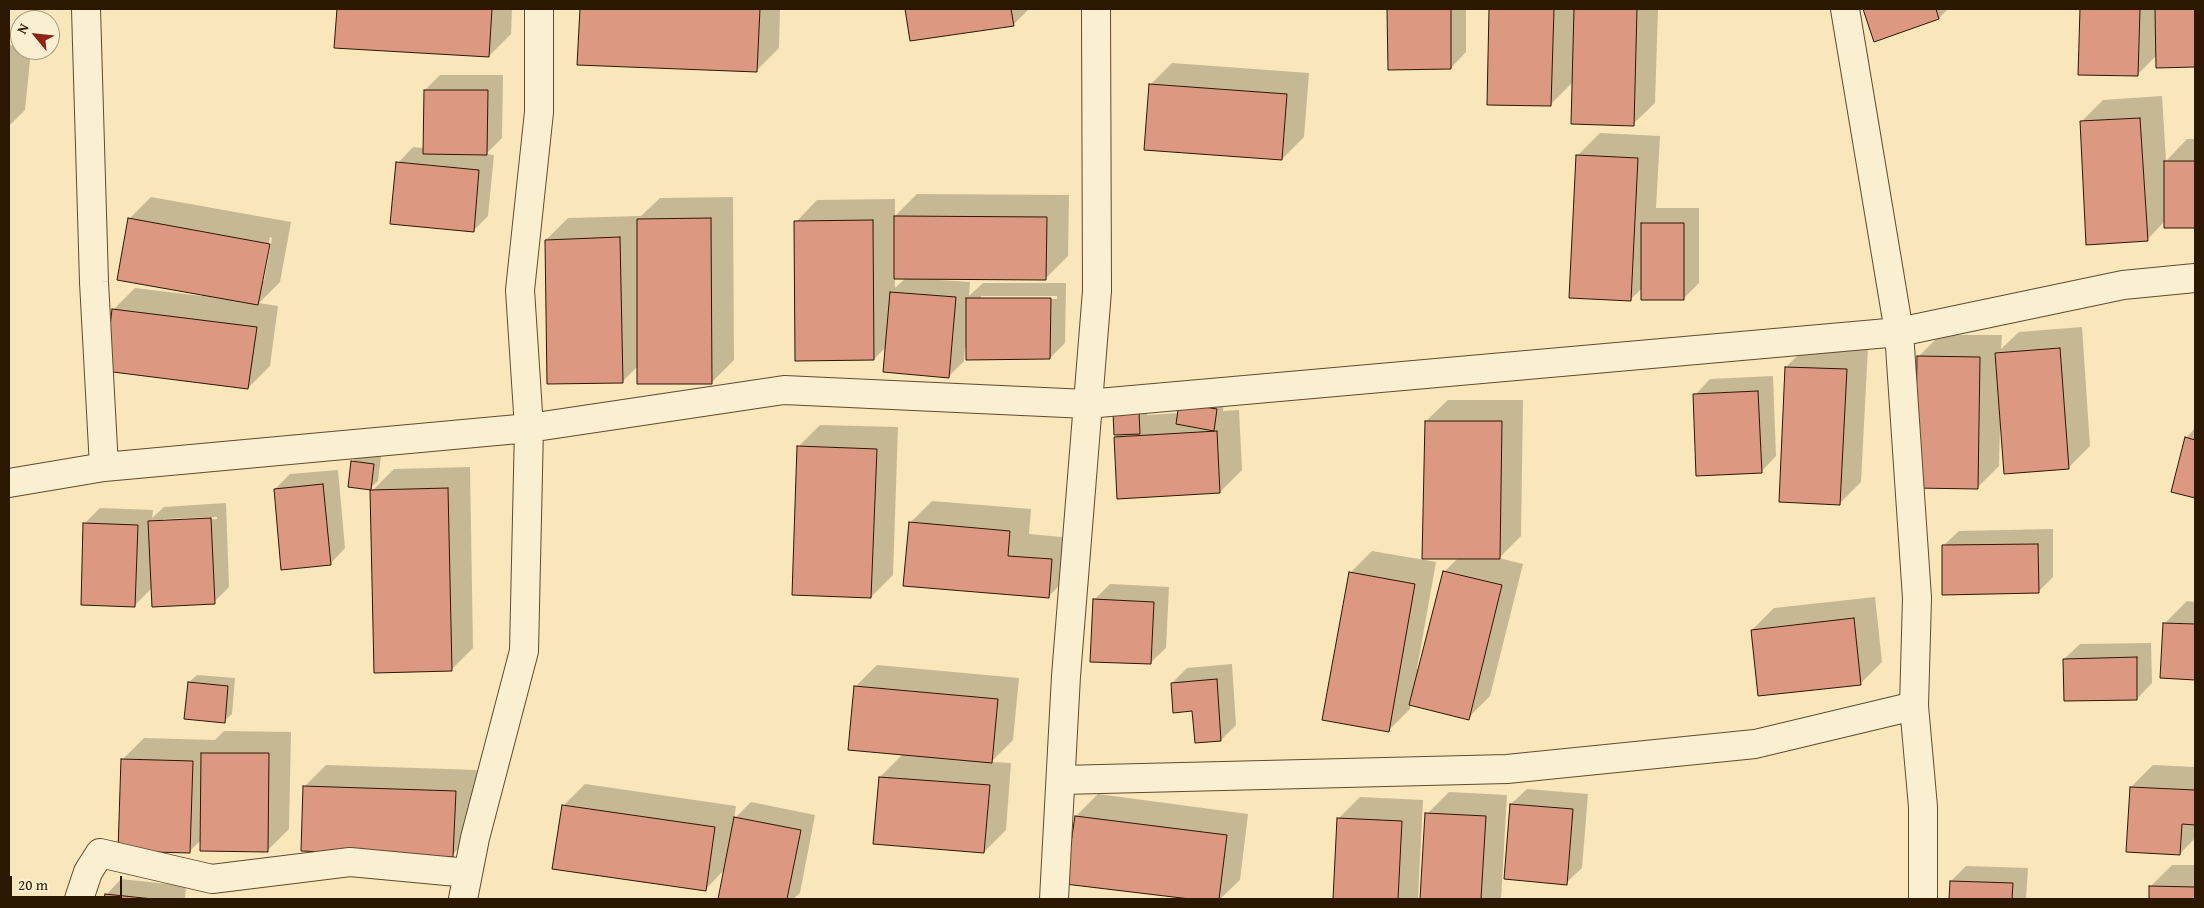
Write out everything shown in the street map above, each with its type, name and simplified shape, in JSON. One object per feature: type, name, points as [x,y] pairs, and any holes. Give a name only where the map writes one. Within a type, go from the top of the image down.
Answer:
[{"type":"street","points":[[86,9],[94,282],[104,467]]},
{"type":"street","points":[[79,899],[88,872],[100,853],[212,879],[350,862],[465,886],[524,652],[529,428],[520,290],[539,112],[539,9]]},
{"type":"street","points":[[1054,899],[1066,676],[1097,291],[1096,9]]},
{"type":"street","points":[[1845,9],[1899,332],[1917,598],[1914,706],[1923,807],[1923,899]]},
{"type":"street","points":[[9,483],[104,467],[529,428],[784,390],[1087,404],[1899,332],[2123,285],[2195,278]]},
{"type":"street","points":[[1061,780],[1508,769],[1755,744],[1914,706]]},
{"type":"building","points":[[337,9],[492,9],[489,57],[334,48]]},
{"type":"building","points":[[580,9],[760,9],[757,72],[577,65]]},
{"type":"building","points":[[905,9],[1011,9],[1014,26],[910,41]]},
{"type":"building","points":[[1387,9],[1451,9],[1451,69],[1388,70]]},
{"type":"building","points":[[1489,9],[1554,9],[1551,106],[1487,105]]},
{"type":"building","points":[[1574,9],[1637,9],[1634,126],[1571,124]]},
{"type":"building","points":[[1863,9],[1936,9],[1939,19],[1874,42]]},
{"type":"building","points":[[2080,9],[2140,9],[2138,76],[2078,75]]},
{"type":"building","points":[[2155,9],[2195,9],[2195,67],[2156,68]]},
{"type":"building","points":[[1149,84],[1287,94],[1282,160],[1144,150]]},
{"type":"building","points":[[424,90],[488,90],[487,155],[423,154]]},
{"type":"building","points":[[2140,118],[2148,241],[2086,245],[2080,121]]},
{"type":"building","points":[[1576,155],[1638,158],[1631,301],[1569,298]]},
{"type":"building","points":[[2164,161],[2195,161],[2195,228],[2164,228]]},
{"type":"building","points":[[396,162],[479,170],[474,232],[390,224]]},
{"type":"building","points":[[894,216],[1047,217],[1046,280],[894,279]]},
{"type":"building","points":[[128,218],[270,244],[258,305],[117,280]]},
{"type":"building","points":[[711,218],[712,384],[637,384],[637,219]]},
{"type":"building","points":[[873,220],[874,360],[795,361],[794,221]]},
{"type":"building","points":[[1641,223],[1684,223],[1684,300],[1641,300]]},
{"type":"building","points":[[620,237],[623,383],[547,384],[545,240]]},
{"type":"building","points":[[890,292],[956,297],[949,378],[883,372]]},
{"type":"building","points":[[966,298],[1051,298],[1050,359],[966,360]]},
{"type":"building","points":[[112,309],[257,327],[248,389],[105,371]]},
{"type":"building","points":[[2060,348],[2069,469],[2004,474],[1995,353]]},
{"type":"building","points":[[1917,356],[1980,357],[1978,489],[1915,488]]},
{"type":"building","points":[[1785,367],[1847,369],[1840,505],[1779,502]]},
{"type":"building","points":[[1758,391],[1762,473],[1696,476],[1693,394]]},
{"type":"building","points":[[1179,403],[1217,409],[1214,431],[1176,424]]},
{"type":"building","points":[[1139,412],[1140,434],[1114,435],[1113,413]]},
{"type":"building","points":[[1425,421],[1502,421],[1500,559],[1422,559]]},
{"type":"building","points":[[1217,431],[1220,493],[1117,499],[1114,437]]},
{"type":"building","points":[[2185,437],[2195,440],[2195,498],[2171,492]]},
{"type":"building","points":[[797,446],[877,449],[871,598],[792,595]]},
{"type":"building","points":[[351,461],[374,464],[371,490],[348,487]]},
{"type":"building","points":[[323,484],[331,565],[281,570],[274,489]]},
{"type":"building","points":[[448,488],[452,671],[374,673],[370,490]]},
{"type":"building","points":[[211,518],[215,604],[152,607],[148,521]]},
{"type":"building","points":[[909,522],[1010,531],[1008,556],[1052,559],[1049,598],[903,586]]},
{"type":"building","points":[[83,523],[138,525],[135,607],[81,605]]},
{"type":"building","points":[[2038,544],[2039,593],[1942,595],[1942,545]]},
{"type":"building","points":[[1443,571],[1502,585],[1469,720],[1409,705]]},
{"type":"building","points":[[1349,572],[1415,584],[1389,732],[1322,720]]},
{"type":"building","points":[[1093,599],[1154,602],[1151,664],[1090,662]]},
{"type":"building","points":[[1854,618],[1861,685],[1758,696],[1751,630]]},
{"type":"building","points":[[2163,623],[2195,624],[2195,680],[2160,678]]},
{"type":"building","points":[[2137,657],[2137,700],[2064,701],[2063,659]]},
{"type":"building","points":[[1217,679],[1221,741],[1195,743],[1192,711],[1173,713],[1171,683]]},
{"type":"building","points":[[188,682],[228,686],[225,723],[184,719]]},
{"type":"building","points":[[854,686],[998,699],[992,763],[848,750]]},
{"type":"building","points":[[201,753],[269,753],[268,852],[200,851]]},
{"type":"building","points":[[121,759],[193,761],[190,853],[118,851]]},
{"type":"building","points":[[879,777],[990,785],[984,853],[873,844]]},
{"type":"building","points":[[303,786],[456,791],[453,857],[301,851]]},
{"type":"building","points":[[2130,787],[2195,790],[2195,825],[2182,824],[2180,855],[2126,852]]},
{"type":"building","points":[[1510,804],[1573,809],[1567,885],[1504,879]]},
{"type":"building","points":[[562,805],[715,827],[706,891],[552,869]]},
{"type":"building","points":[[1425,813],[1486,816],[1481,899],[1420,899]]},
{"type":"building","points":[[1075,816],[1227,835],[1219,899],[1190,899],[1065,884]]},
{"type":"building","points":[[734,817],[801,830],[787,899],[718,899]]},
{"type":"building","points":[[1337,818],[1402,821],[1398,899],[1333,899]]},
{"type":"building","points":[[1950,881],[2013,883],[2012,899],[1949,899]]},
{"type":"building","points":[[2149,886],[2195,887],[2195,899],[2149,899]]},
{"type":"building","points":[[105,894],[153,899],[104,899]]}]
